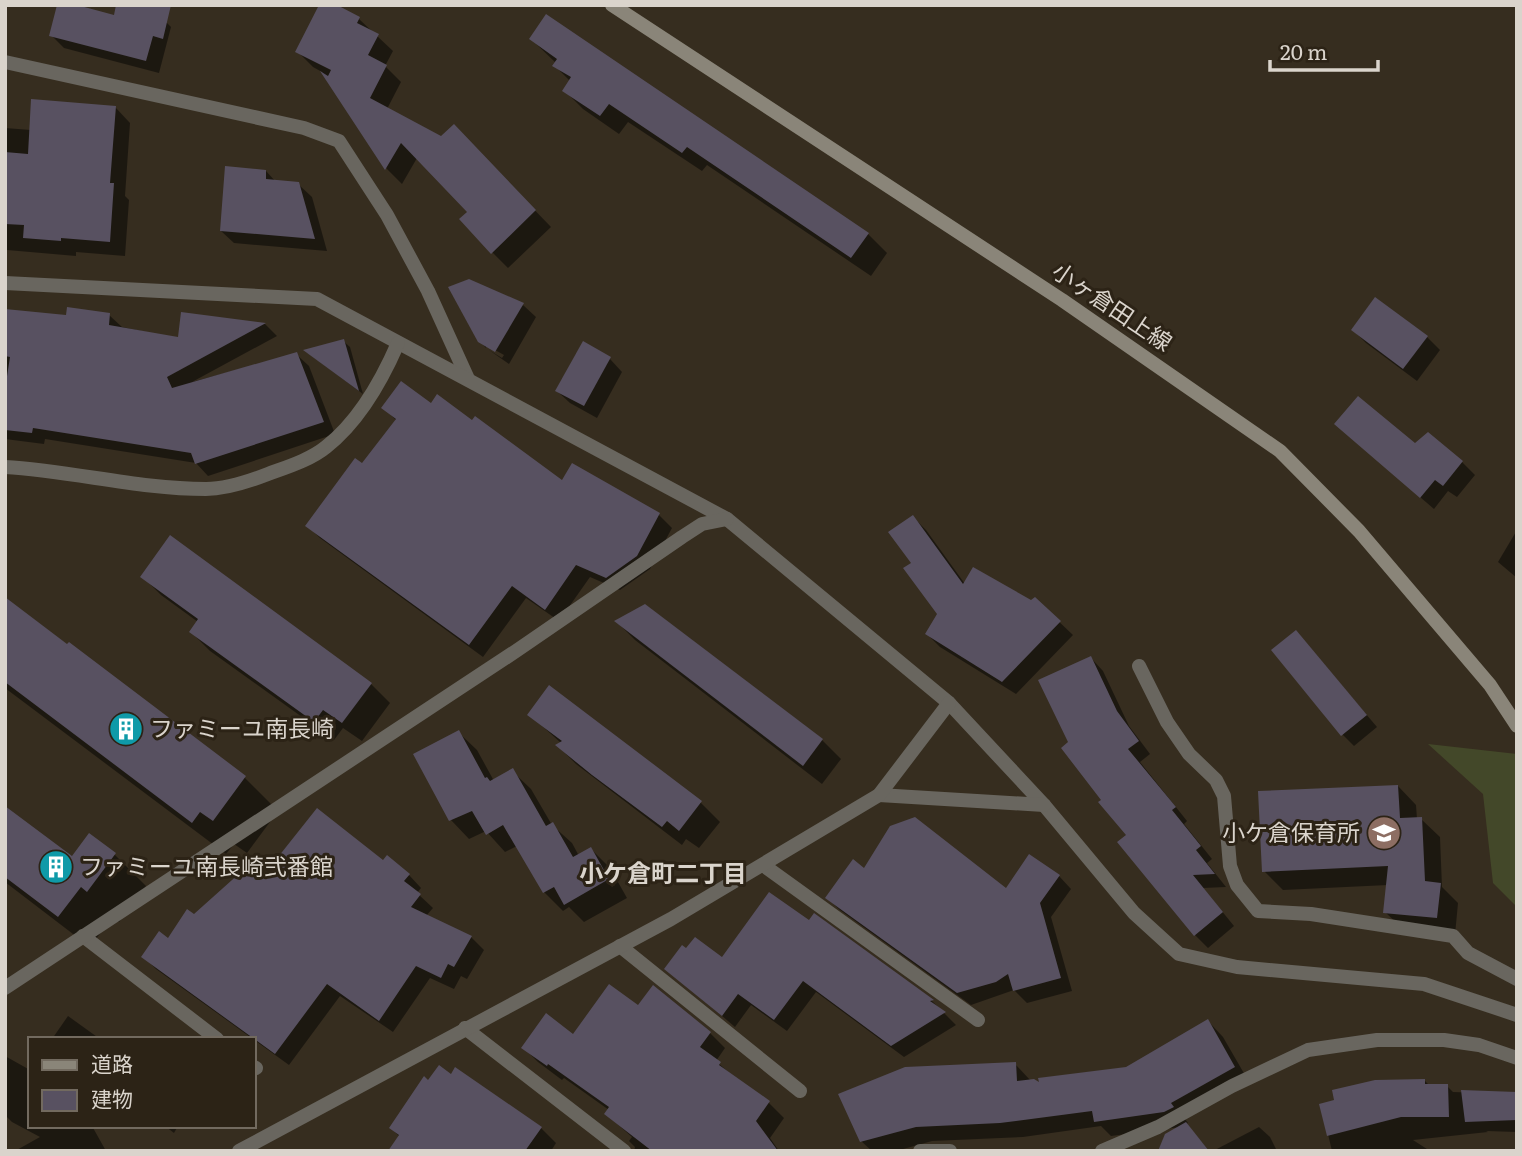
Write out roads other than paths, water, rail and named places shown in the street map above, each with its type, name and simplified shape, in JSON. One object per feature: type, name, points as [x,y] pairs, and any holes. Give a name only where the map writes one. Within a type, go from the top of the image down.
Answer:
[{"type":"main road","name":"小ヶ倉田上線","points":[[612,5],[1062,300],[1280,450],[1359,531],[1490,685],[1517,726]]},
{"type":"street","points":[[5,62],[304,128],[339,141],[387,215],[428,291],[468,379]]},
{"type":"street","points":[[5,283],[317,299],[727,519],[949,703],[1044,805],[1134,913],[1179,954],[1237,967],[1424,984],[1517,1015]]},
{"type":"street","points":[[5,467],[168,488],[210,489],[254,479],[297,463],[325,448],[350,423],[386,370],[398,343]]},
{"type":"street","points":[[5,988],[516,651],[702,524],[727,519]]},
{"type":"street","points":[[1139,666],[1167,722],[1189,754],[1216,780],[1224,796],[1230,866],[1237,885],[1258,911],[1311,914],[1453,936],[1468,953],[1517,979]]},
{"type":"street","points":[[239,1151],[620,946],[879,795],[949,703]]},
{"type":"street","points":[[879,795],[1044,805]]},
{"type":"street","points":[[763,865],[978,1020]]},
{"type":"street","points":[[83,936],[214,1037]]},
{"type":"street","points":[[620,946],[800,1091]]},
{"type":"street","points":[[465,1028],[624,1151]]},
{"type":"street","points":[[1102,1151],[1158,1127],[1232,1086],[1308,1050],[1377,1040],[1444,1040],[1479,1045],[1517,1058]]},
{"type":"street","points":[[920,1151],[950,1151]]},
{"type":"place","name":"ファミーユ南長崎","points":[[126,729]]},
{"type":"place","name":"小ケ倉保育所","points":[[1384,833]]},
{"type":"place","name":"ファミーユ南長崎弐番館","points":[[56,867]]},
{"type":"district","name":"小ケ倉町二丁目","points":[[663,874]]}]
